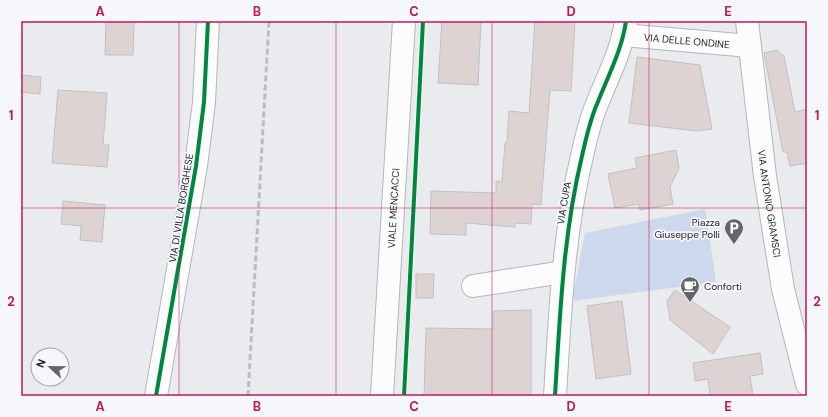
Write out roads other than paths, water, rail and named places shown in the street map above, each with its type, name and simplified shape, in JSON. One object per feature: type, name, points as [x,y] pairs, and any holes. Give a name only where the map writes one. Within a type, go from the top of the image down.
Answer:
[{"type":"street","name":"VIA DI VILLA BORGHESE","points":[[156,396],[196,166],[204,102],[208,21]]},
{"type":"street","name":"VIALE MENCACCI","points":[[382,396],[404,21]]},
{"type":"street","name":"VIA ANTONIO GRAMSCI","points":[[747,21],[765,176],[783,290],[807,384]]},
{"type":"street","name":"VIA DELLE ONDINE","points":[[625,28],[750,46]]},
{"type":"street","name":"VIA CUPA","points":[[555,396],[563,272],[573,198],[581,156],[591,121],[615,62],[625,28]]},
{"type":"street","points":[[473,286],[563,272]]},
{"type":"railway","points":[[248,396],[269,21]]},
{"type":"place","name":"Piazza Giuseppe Polli","points":[[734,245]]},
{"type":"place","name":"Conforti","points":[[690,303]]}]
